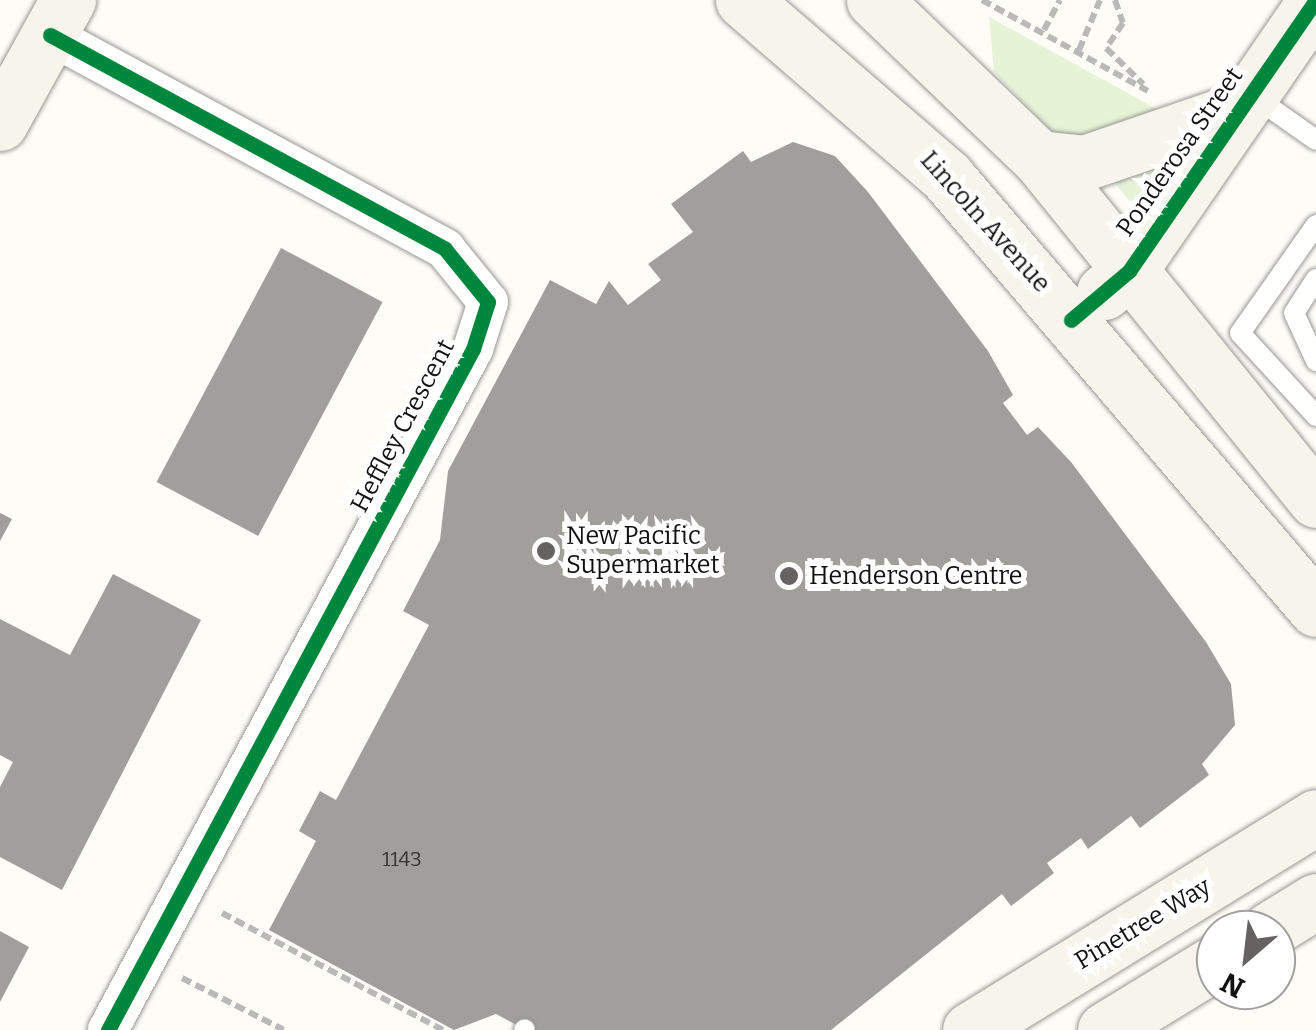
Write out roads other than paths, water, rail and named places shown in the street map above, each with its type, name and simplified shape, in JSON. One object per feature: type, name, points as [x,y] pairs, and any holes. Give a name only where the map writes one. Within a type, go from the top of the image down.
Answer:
[{"type":"main road","name":"Lincoln Avenue","points":[[743,0],[912,142],[1071,320],[1316,609]]},
{"type":"main road","points":[[874,0],[1039,158],[1316,500]]},
{"type":"main road","name":"Ponderosa Street","points":[[1071,320],[1129,272],[1316,0]]},
{"type":"main road","points":[[0,122],[59,17]]},
{"type":"main road","points":[[1039,158],[1084,163],[1244,102]]},
{"type":"main road","name":"Pinetree Way","points":[[970,1030],[1316,817]]},
{"type":"main road","points":[[1105,1030],[1196,974]]},
{"type":"street","name":"Heffley Crescent","points":[[59,17],[446,249],[488,302],[473,349],[108,1030]]},
{"type":"lane","points":[[1244,102],[1316,140]]},
{"type":"lane","points":[[1316,225],[1240,333],[1316,416]]},
{"type":"lane","points":[[1316,279],[1294,313],[1316,360]]},
{"type":"place","name":"New Pacific Supermarket","points":[[546,551]]},
{"type":"place","name":"Henderson Centre","points":[[789,576]]}]
